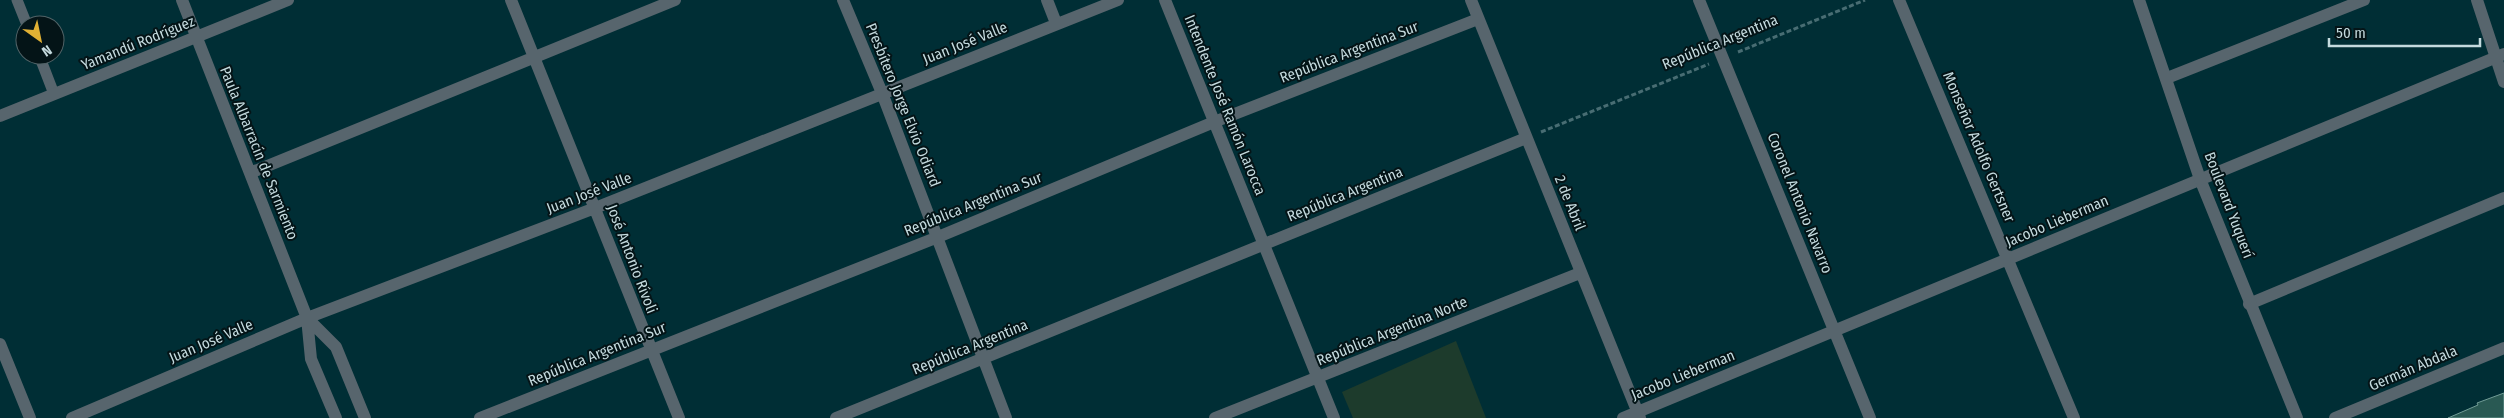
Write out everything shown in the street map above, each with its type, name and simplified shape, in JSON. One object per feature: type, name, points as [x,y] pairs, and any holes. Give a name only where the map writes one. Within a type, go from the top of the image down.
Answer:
[{"type":"street","name":"Paula Albarracín de Sarmiento","points":[[182,0],[307,318],[311,359],[336,418]]},
{"type":"street","name":"Yamandú Rodríguez","points":[[0,116],[288,0]]},
{"type":"street","name":"José Antonio Rívoli","points":[[511,0],[650,350],[679,418]]},
{"type":"street","points":[[250,173],[675,0]]},
{"type":"street","name":"Presbítero Jorge Elvio Odiard","points":[[843,0],[882,93],[1006,418]]},
{"type":"street","points":[[1047,0],[1056,23]]},
{"type":"street","name":"Juan José Valle","points":[[72,418],[307,318],[595,208],[1056,23],[1118,0]]},
{"type":"street","name":"Intendente José Ramón Larocca","points":[[1165,0],[1334,418]]},
{"type":"street","name":"2 de Abril","points":[[1471,0],[1639,415]]},
{"type":"street","name":"Coronel Antonio Navarro","points":[[1699,0],[1870,418]]},
{"type":"street","name":"Monseñor Adolfo Gertsner","points":[[1899,0],[2074,418]]},
{"type":"street","name":"Boulevard Yuquerí","points":[[2139,0],[2200,178],[2297,418]]},
{"type":"street","points":[[2167,78],[2364,0]]},
{"type":"street","points":[[2477,0],[2500,55],[2504,82]]},
{"type":"street","name":"República Argentina Sur","points":[[480,418],[938,237],[1214,122],[1478,19]]},
{"type":"street","name":"Jacobo Lieberman","points":[[1623,418],[1639,415],[1834,330],[2500,55]]},
{"type":"street","name":"República Argentina","points":[[836,418],[1526,138]]},
{"type":"street","points":[[2250,304],[2504,198]]},
{"type":"street","name":"República Argentina Norte","points":[[1215,418],[1580,273]]},
{"type":"street","name":"Paula Albarracín de Sarmiento","points":[[307,318],[336,347],[365,418]]},
{"type":"street","points":[[0,344],[30,418]]},
{"type":"street","name":"Germán Abdala","points":[[2335,418],[2504,348]]},
{"type":"lane","points":[[17,0],[23,15]]},
{"type":"lane","points":[[43,65],[54,94]]},
{"type":"path","name":"República Argentina","points":[[1526,138],[1866,0]]},
{"type":"green space","points":[[1456,341],[1486,418],[1353,418],[1342,392]]},
{"type":"building","points":[[2504,393],[2504,418],[2448,418],[2478,405],[2477,403]]}]
